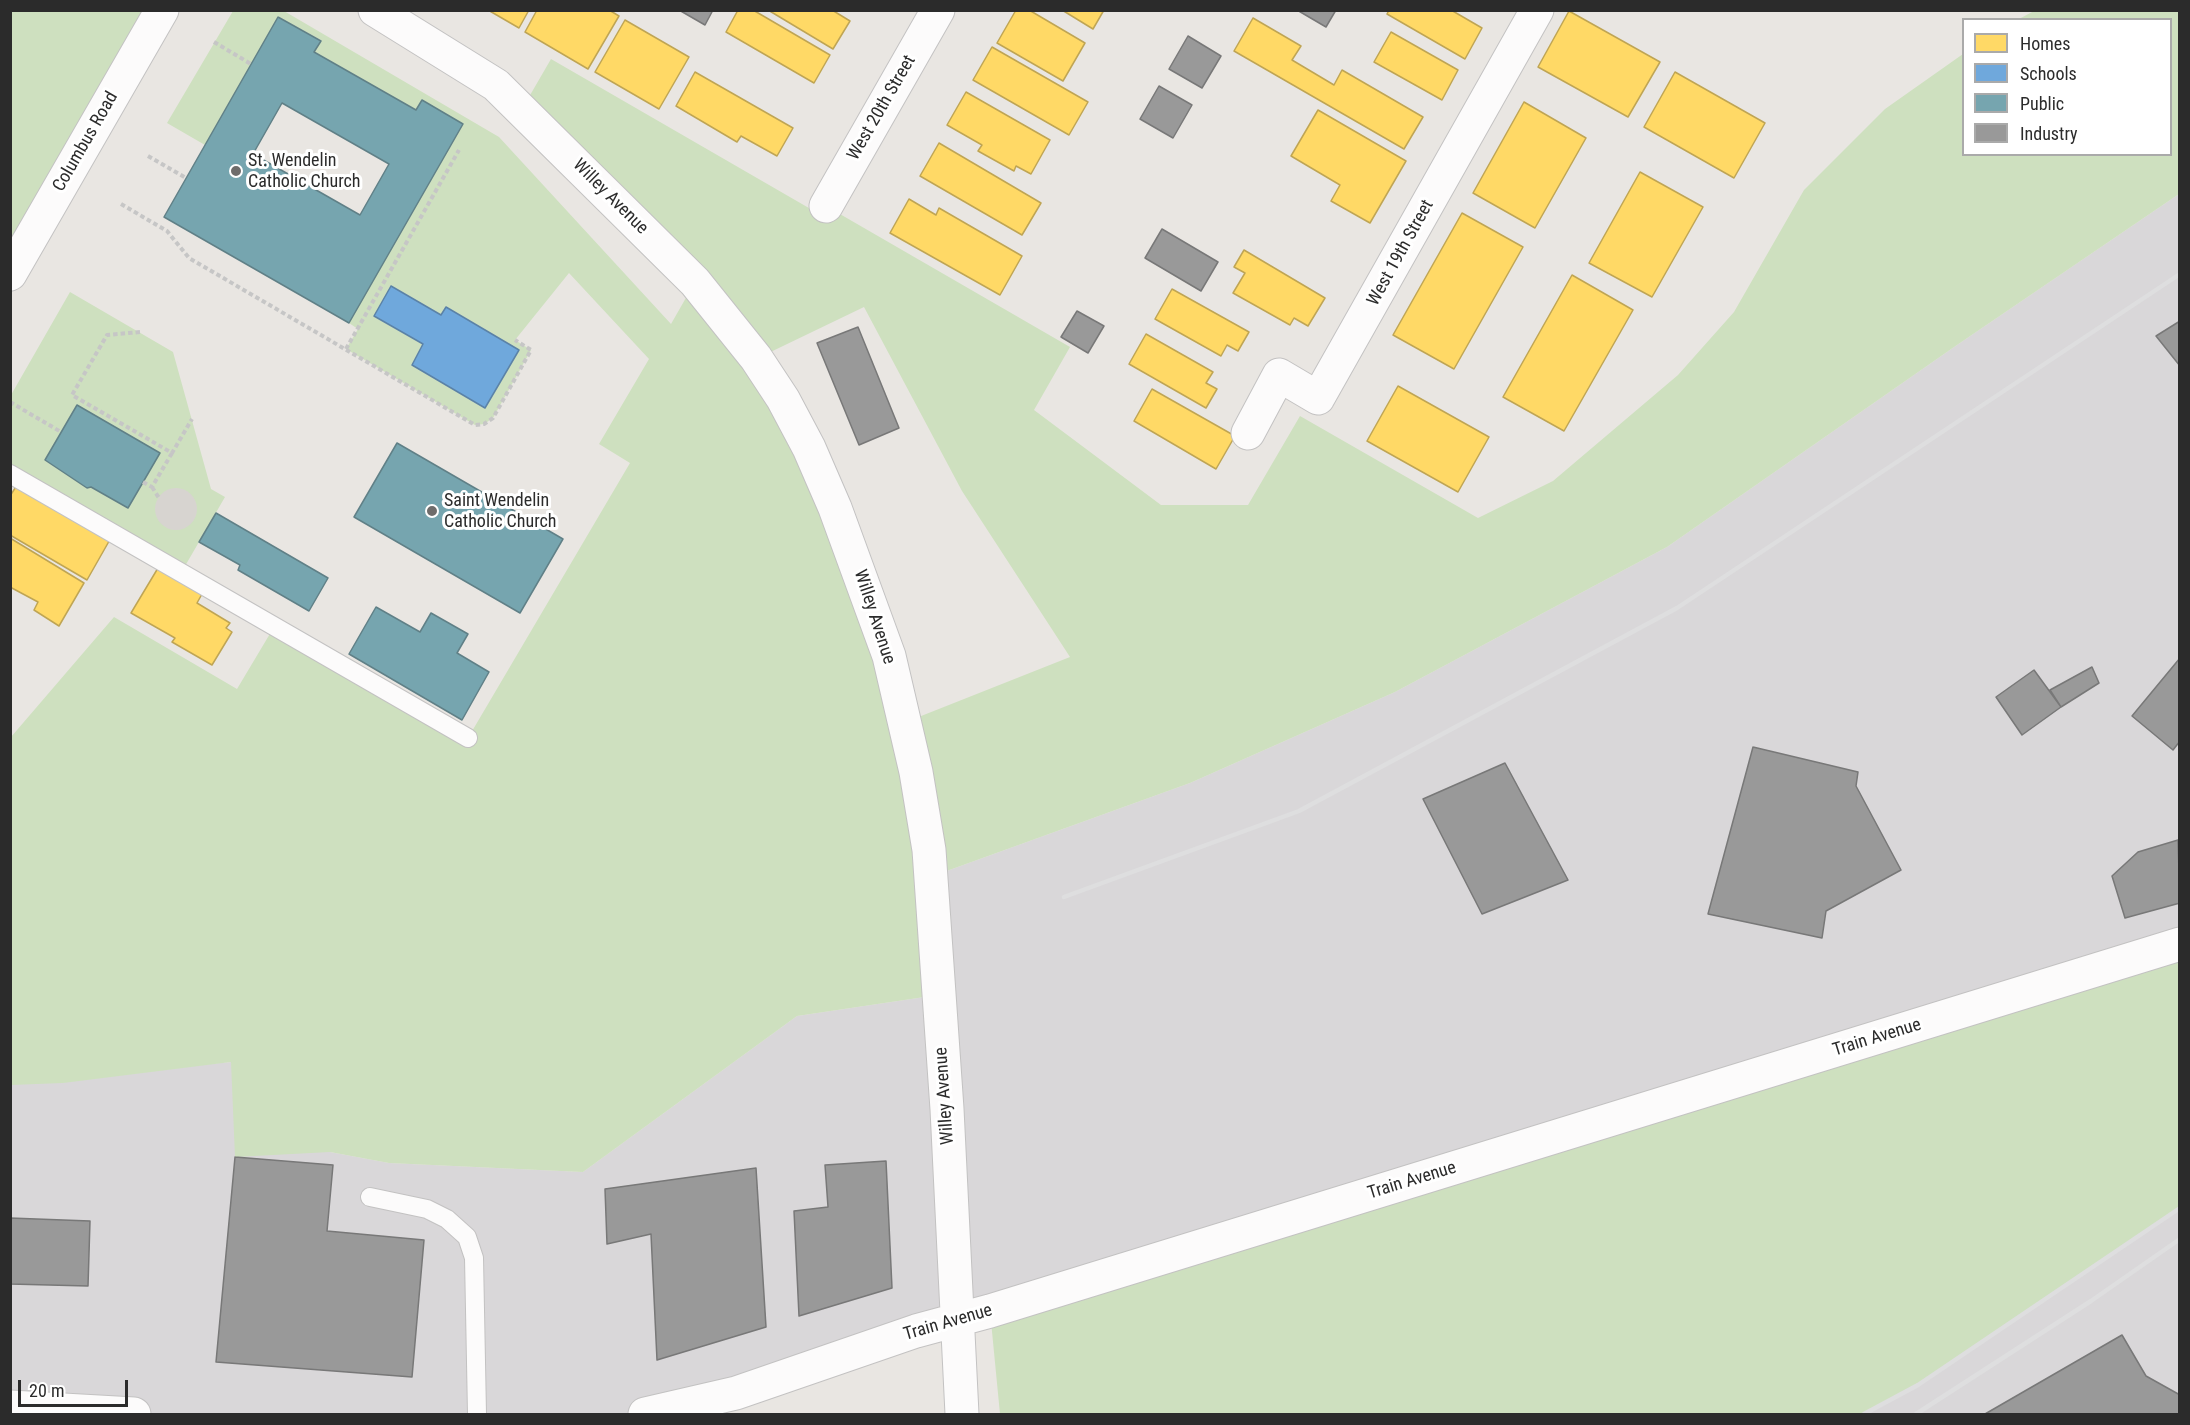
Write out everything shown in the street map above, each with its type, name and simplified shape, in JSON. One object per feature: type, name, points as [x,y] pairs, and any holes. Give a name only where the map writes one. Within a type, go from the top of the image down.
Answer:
[{"type":"street","name":"Columbus Road","points":[[10,274],[162,10]]},
{"type":"street","name":"Willey Avenue","points":[[375,10],[496,85],[695,282],[756,358],[783,399],[809,448],[864,581],[889,656],[918,782],[929,850],[947,1109],[962,1414]]},
{"type":"street","name":"West 20th Street","points":[[826,206],[938,10]]},
{"type":"street","name":"West 19th Street","points":[[1248,433],[1279,375],[1318,398],[1537,10]]},
{"type":"street","name":"Train Avenue","points":[[645,1414],[736,1392],[957,1319],[1001,1308],[2180,945]]},
{"type":"street","points":[[10,1407],[135,1414]]},
{"type":"lane","points":[[10,474],[468,738]]},
{"type":"lane","points":[[370,1197],[427,1209],[447,1219],[467,1237],[474,1258],[477,1414]]},
{"type":"path","points":[[214,42],[251,64]]},
{"type":"path","points":[[346,349],[459,150]]},
{"type":"path","points":[[148,156],[186,178]]},
{"type":"path","points":[[121,204],[167,231],[189,258],[475,424],[484,424],[493,418],[531,350],[515,340]]},
{"type":"path","points":[[140,332],[107,335],[72,395],[121,427],[172,453]]},
{"type":"path","points":[[10,402],[61,432]]},
{"type":"path","points":[[152,487],[192,419]]},
{"type":"path","points":[[143,482],[152,487],[159,498]]},
{"type":"shaded area","points":[[2179,194],[2179,944],[645,1414],[11,1414],[11,1080],[232,1062],[330,1152],[389,1163],[583,1172],[797,1016],[938,995],[930,877],[1190,783],[1395,692],[1667,547]]},
{"type":"shaded area","points":[[176,488],[191,494],[197,509],[191,524],[176,530],[161,524],[155,509],[161,494]]},
{"type":"shaded area","points":[[2179,1208],[2179,1414],[1864,1414],[1918,1385]]},
{"type":"green space","points":[[11,11],[162,11],[11,274]]},
{"type":"green space","points":[[233,11],[284,11],[499,137],[671,324],[695,282],[522,109],[551,59],[821,215],[826,206],[1070,347],[1034,410],[1161,505],[1248,505],[1300,416],[1478,518],[1553,481],[1678,375],[1734,312],[1804,190],[1885,109],[1962,55],[1962,156],[2172,156],[2172,18],[2021,18],[2034,11],[2179,11],[2179,194],[1667,547],[1395,692],[1190,783],[930,877],[938,995],[797,1016],[583,1172],[389,1163],[330,1152],[235,1157],[231,1062],[63,1083],[11,1085],[11,737],[114,617],[237,689],[274,627],[468,738],[630,463],[599,444],[649,359],[569,273],[515,340],[531,350],[493,418],[484,424],[475,425],[346,349],[358,329],[349,323],[463,124],[422,100],[416,110],[314,52],[321,40],[278,17],[205,145],[167,123]],"holes":[[[446,307],[519,350],[485,408],[412,365],[423,344],[374,316],[441,315]],[[864,307],[962,491],[1070,657],[906,722],[756,359]]]},
{"type":"green space","points":[[70,292],[173,352],[211,489],[225,497],[181,573],[11,474],[11,395]],"holes":[[[77,405],[160,453],[128,508],[91,487],[87,488],[45,460]]]},
{"type":"green space","points":[[2179,944],[2179,1208],[1918,1385],[1864,1414],[1000,1414],[990,1311]]},
{"type":"building: Homes","points":[[488,10],[529,10],[519,28]]},
{"type":"building: Homes","points":[[537,10],[609,10],[619,16],[588,69],[525,32]]},
{"type":"building: Homes","points":[[738,10],[753,10],[830,55],[814,83],[726,32]]},
{"type":"building: Homes","points":[[768,10],[832,10],[850,21],[833,49]]},
{"type":"building: Homes","points":[[1016,10],[1029,10],[1085,43],[1063,81],[997,43]]},
{"type":"building: Homes","points":[[1062,10],[1104,10],[1093,29]]},
{"type":"building: Homes","points":[[1389,10],[1451,10],[1482,28],[1465,59],[1387,14]]},
{"type":"building: Homes","points":[[1569,11],[1660,62],[1628,117],[1538,67]]},
{"type":"building: Homes","points":[[1253,18],[1301,46],[1292,60],[1334,85],[1342,70],[1423,117],[1404,149],[1234,51]]},
{"type":"building: Homes","points":[[625,20],[689,57],[659,109],[595,72]]},
{"type":"building: Homes","points":[[1391,32],[1458,70],[1442,100],[1374,62]]},
{"type":"building: Homes","points":[[992,47],[1088,102],[1069,135],[973,80]]},
{"type":"building: Homes","points":[[695,72],[793,128],[777,156],[741,136],[737,142],[676,106]]},
{"type":"building: Homes","points":[[1675,72],[1765,123],[1734,178],[1644,127]]},
{"type":"building: Homes","points":[[966,92],[1050,140],[1031,174],[1016,166],[1014,171],[978,151],[982,145],[947,125]]},
{"type":"building: Homes","points":[[1524,102],[1586,138],[1535,228],[1473,193]]},
{"type":"building: Homes","points":[[1318,110],[1406,161],[1370,223],[1331,201],[1340,185],[1291,156]]},
{"type":"building: Homes","points":[[939,143],[1041,203],[1022,235],[920,176]]},
{"type":"building: Homes","points":[[1640,172],[1703,207],[1652,297],[1589,263]]},
{"type":"building: Homes","points":[[909,199],[936,215],[939,208],[1022,256],[1000,295],[890,233]]},
{"type":"building: Homes","points":[[1462,213],[1523,247],[1454,369],[1393,335]]},
{"type":"building: Homes","points":[[1244,250],[1325,298],[1308,326],[1294,318],[1290,325],[1233,293],[1245,273],[1234,267]]},
{"type":"building: Homes","points":[[1572,275],[1633,310],[1564,431],[1503,397]]},
{"type":"building: Homes","points":[[1172,289],[1249,332],[1238,351],[1227,345],[1221,356],[1155,319]]},
{"type":"building: Homes","points":[[1146,334],[1213,372],[1206,383],[1217,389],[1206,408],[1129,364]]},
{"type":"building: Homes","points":[[1398,386],[1489,437],[1458,492],[1367,441]]},
{"type":"building: Homes","points":[[1152,389],[1235,436],[1216,469],[1134,421]]},
{"type":"building: Homes","points":[[19,482],[112,536],[87,580],[10,535],[10,496]]},
{"type":"building: Homes","points":[[10,538],[84,583],[59,626],[34,610],[38,602],[10,587]]},
{"type":"building: Homes","points":[[158,568],[202,594],[197,603],[230,623],[226,628],[232,632],[212,665],[172,642],[175,638],[131,613]]},
{"type":"building: Schools","points":[[391,286],[441,315],[446,307],[519,350],[485,408],[412,365],[423,344],[374,316]]},
{"type":"building: Public","name":"St. Wendelin Catholic Church","points":[[278,17],[321,41],[314,52],[416,110],[422,100],[463,124],[349,323],[164,217]],"holes":[[[282,103],[389,164],[360,215],[253,154]]]},
{"type":"building: Public","points":[[77,405],[160,453],[128,508],[91,487],[87,488],[45,460]]},
{"type":"building: Public","points":[[397,443],[563,539],[520,613],[354,517]]},
{"type":"building: Public","points":[[216,513],[328,578],[309,611],[238,570],[240,565],[199,542]]},
{"type":"building: Public","points":[[376,607],[420,632],[431,613],[468,634],[457,653],[489,672],[462,720],[349,654]]},
{"type":"building: Industry","points":[[679,10],[713,10],[705,25]]},
{"type":"building: Industry","points":[[1297,10],[1336,10],[1326,27]]},
{"type":"building: Industry","points":[[1188,36],[1221,56],[1202,88],[1169,69]]},
{"type":"building: Industry","points":[[1159,86],[1192,105],[1173,138],[1140,119]]},
{"type":"building: Industry","points":[[1162,229],[1218,262],[1201,291],[1145,258]]},
{"type":"building: Industry","points":[[1077,311],[1104,326],[1088,353],[1061,337]]},
{"type":"building: Industry","points":[[2180,321],[2180,366],[2156,336]]},
{"type":"building: Industry","points":[[858,327],[899,428],[859,445],[817,343]]},
{"type":"building: Industry","points":[[2180,658],[2180,741],[2173,750],[2132,716]]},
{"type":"building: Industry","points":[[2092,667],[2099,683],[2061,707],[2050,690]]},
{"type":"building: Industry","points":[[2034,670],[2061,707],[2022,735],[1996,697]]},
{"type":"building: Industry","points":[[1753,747],[1858,772],[1856,786],[1901,870],[1826,911],[1822,938],[1708,914]]},
{"type":"building: Industry","points":[[1505,763],[1568,880],[1482,914],[1423,799]]},
{"type":"building: Industry","points":[[2178,840],[2180,903],[2125,918],[2112,876],[2138,852]]},
{"type":"building: Industry","points":[[235,1157],[333,1165],[327,1231],[424,1240],[412,1377],[216,1362]]},
{"type":"building: Industry","points":[[886,1161],[892,1288],[799,1316],[794,1211],[828,1207],[825,1165]]},
{"type":"building: Industry","points":[[756,1168],[766,1327],[657,1360],[651,1234],[607,1244],[605,1189]]},
{"type":"building: Industry","points":[[10,1218],[90,1221],[88,1286],[10,1284]]},
{"type":"building: Industry","points":[[2122,1335],[2146,1376],[2180,1395],[2180,1414],[1985,1414]]},
{"type":"railway","points":[[1064,897],[1299,811],[1677,608],[2180,274]]},
{"type":"railway","points":[[1864,1414],[1918,1385],[2180,1208]]},
{"type":"railway","points":[[1916,1414],[2091,1301],[2180,1239]]},
{"type":"place","name":"St. Wendelin Catholic Church","points":[[236,171]]},
{"type":"place","name":"Saint Wendelin Catholic Church","points":[[432,511]]}]
